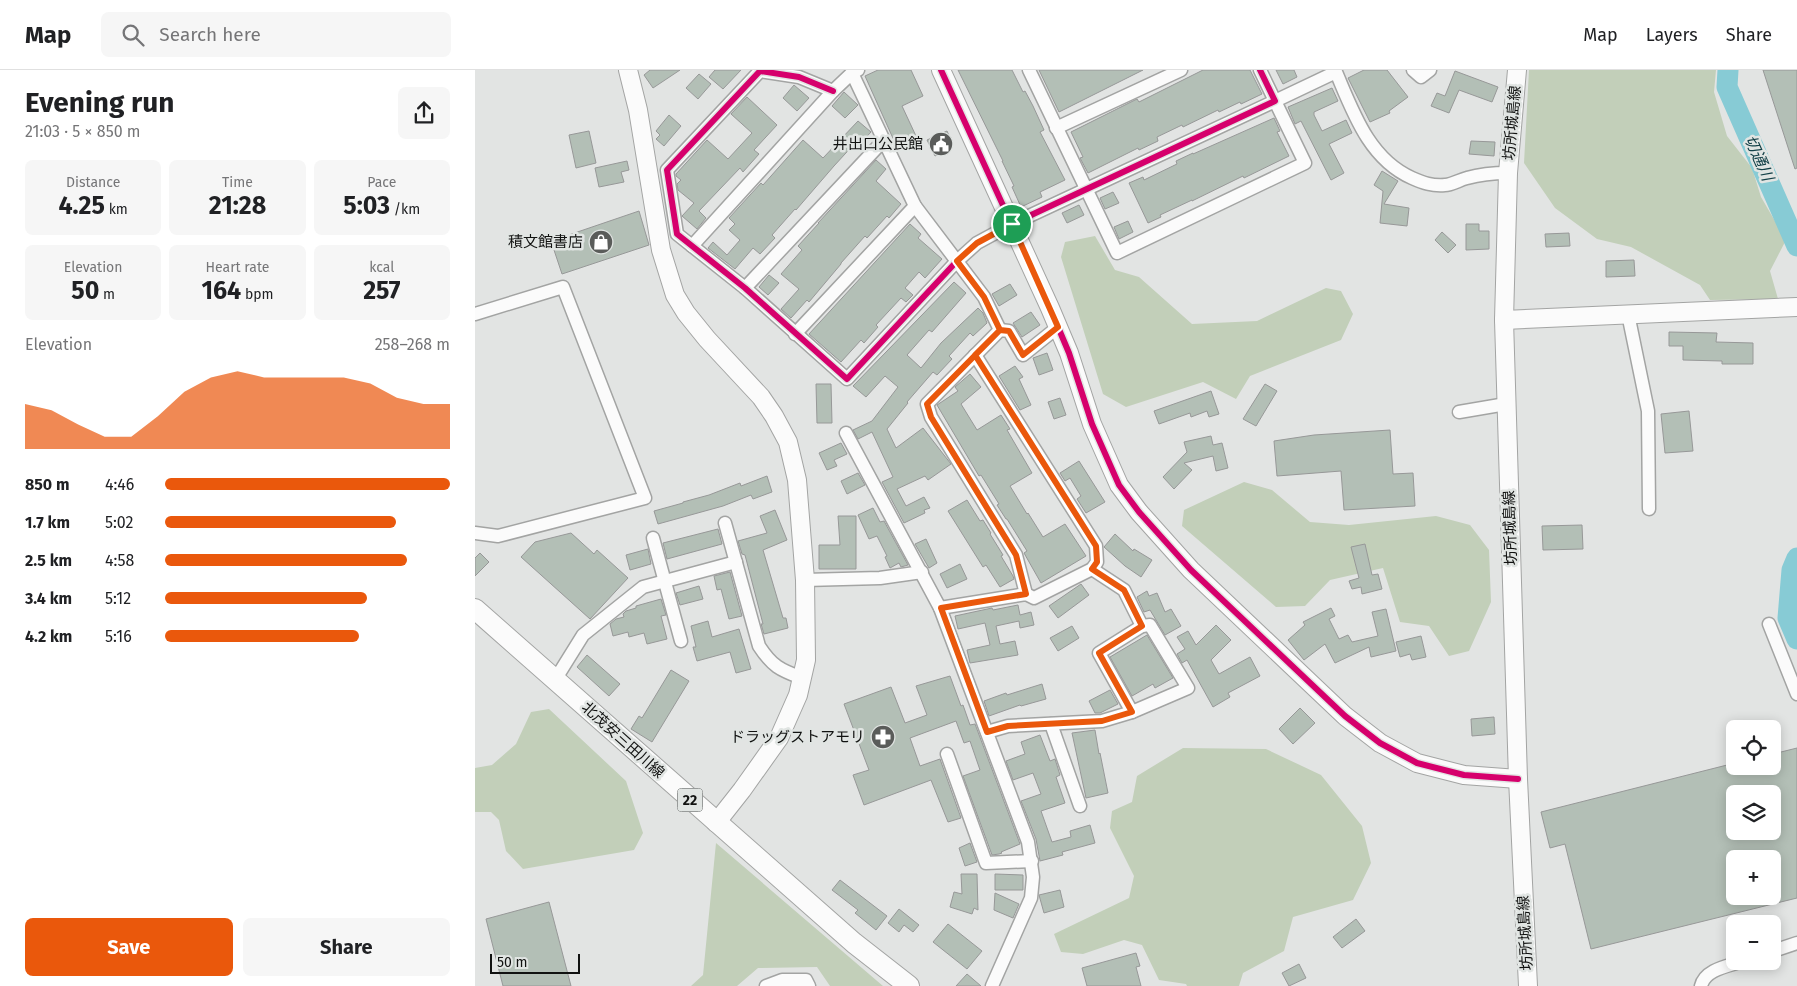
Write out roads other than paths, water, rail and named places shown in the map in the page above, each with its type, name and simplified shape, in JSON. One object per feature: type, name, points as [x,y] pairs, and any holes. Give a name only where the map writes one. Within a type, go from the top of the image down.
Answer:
[{"type":"main road","name":"北茂安三田川線","points":[[475,609],[854,943],[909,986]]},
{"type":"street","points":[[628,70],[638,110],[661,250],[675,295],[686,313],[707,339],[761,397],[775,416],[788,442],[797,480],[805,580],[806,660],[799,695],[779,738],[716,823]]},
{"type":"street","points":[[941,70],[1058,327],[1069,353],[1092,424],[1119,485],[1139,512],[1191,570],[1345,716],[1380,743],[1417,763],[1464,775],[1518,779]]},
{"type":"street","points":[[1029,70],[1117,253],[1305,163],[1260,70]]},
{"type":"street","points":[[1056,128],[1181,70]]},
{"type":"street","points":[[1413,70],[1421,77],[1430,70]]},
{"type":"street","name":"坊所城島線","points":[[1517,70],[1508,173],[1504,320],[1518,779],[1528,986]]},
{"type":"street","points":[[833,91],[799,77],[760,71],[667,170],[677,234],[745,288],[847,379],[957,261],[977,243],[1012,224],[1338,71],[1353,111],[1369,141],[1383,158],[1402,173],[1427,184],[1447,185],[1465,178],[1489,173],[1508,173]]},
{"type":"street","points":[[692,246],[833,91],[855,71],[884,140],[915,206],[984,297],[1000,330]]},
{"type":"street","points":[[745,288],[884,140]]},
{"type":"street","points":[[795,334],[915,206]]},
{"type":"street","points":[[475,314],[563,287],[645,498],[498,536],[475,533]]},
{"type":"street","points":[[1504,320],[1796,307]]},
{"type":"street","points":[[1628,314],[1648,411],[1649,509]]},
{"type":"street","points":[[1000,330],[1009,331],[1023,355],[1058,327]]},
{"type":"street","points":[[1000,330],[927,404],[931,417],[1016,555],[1026,594]]},
{"type":"street","points":[[941,608],[1026,594],[1034,598],[1092,569],[1097,562],[1096,546],[975,355]]},
{"type":"street","points":[[1459,412],[1506,404]]},
{"type":"street","points":[[846,433],[941,608],[1028,842],[1033,877],[1031,898],[992,986]]},
{"type":"street","points":[[725,523],[759,646],[768,660],[783,672],[802,678]]},
{"type":"street","points":[[653,538],[681,641]]},
{"type":"street","points":[[555,680],[583,635],[643,587],[736,562]]},
{"type":"street","points":[[1092,569],[1124,590],[1142,626]]},
{"type":"street","points":[[805,580],[881,578],[922,572]]},
{"type":"street","points":[[1769,624],[1797,694]]},
{"type":"street","points":[[987,732],[1008,726],[1102,721],[1132,712],[1187,688],[1150,625],[1142,626],[1099,653],[1132,712]]},
{"type":"street","points":[[1051,724],[1080,806]]},
{"type":"street","points":[[947,754],[986,863],[1032,861]]},
{"type":"street","points":[[1781,949],[1797,943]]},
{"type":"street","points":[[1701,986],[1702,982],[1712,971],[1726,966]]},
{"type":"street","points":[[765,986],[783,980],[807,980],[809,986]]},
{"type":"waterway","name":"切通川","points":[[1728,70],[1727,87],[1797,246]]},
{"type":"waterway","name":"切通川","points":[[1797,558],[1792,570],[1788,618],[1797,639]]},
{"type":"place","name":"井出口公民館","points":[[941,144]]},
{"type":"place","name":"積文館書店","points":[[601,242]]},
{"type":"place","name":"ドラッグストアモリ","points":[[883,737]]}]
